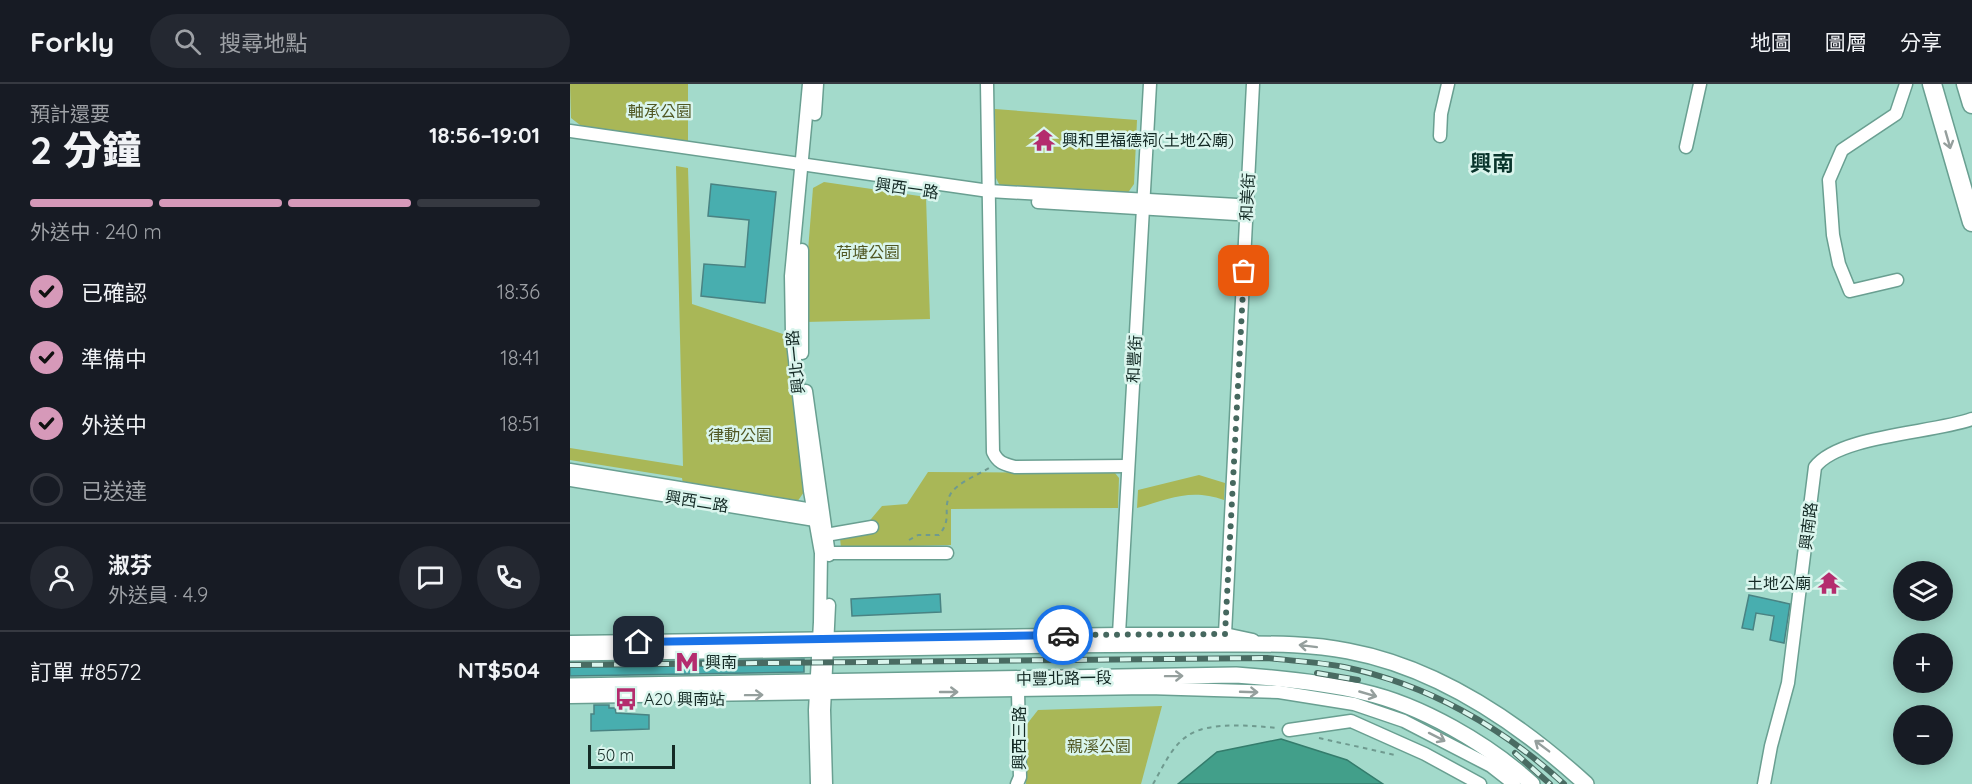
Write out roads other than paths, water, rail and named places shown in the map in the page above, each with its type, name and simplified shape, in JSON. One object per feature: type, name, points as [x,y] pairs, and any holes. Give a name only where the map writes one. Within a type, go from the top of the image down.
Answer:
[{"type":"highway","points":[[1932,84],[1972,222]]},
{"type":"highway","points":[[1966,84],[1972,104]]},
{"type":"main road","name":"中豐北路一段","points":[[570,653],[824,644],[1269,644],[1349,651],[1403,666],[1476,700],[1554,755],[1586,784]]},
{"type":"main road","name":"中豐北路一段","points":[[570,686],[820,688],[1236,675],[1290,679],[1364,692],[1405,706],[1463,735],[1532,784]]},
{"type":"street","name":"興北一路","points":[[809,84],[805,169],[791,276],[792,334],[817,515],[825,553],[824,644],[820,688]]},
{"type":"street","points":[[570,131],[805,169],[817,84]]},
{"type":"street","points":[[987,84],[993,452],[999,462],[1015,467],[1127,466]]},
{"type":"street","name":"和豐街","points":[[1119,634],[1150,84]]},
{"type":"street","name":"和美街","points":[[1225,634],[1253,84]]},
{"type":"street","points":[[1440,136],[1441,114],[1448,84]]},
{"type":"street","points":[[1686,147],[1701,84]]},
{"type":"street","points":[[1898,280],[1850,291],[1839,264],[1833,235],[1829,180],[1842,150],[1896,114],[1906,84]]},
{"type":"street","name":"興西一路","points":[[570,139],[989,195],[1143,204],[1236,214],[1246,211]]},
{"type":"street","name":"興南路","points":[[1764,784],[1771,746],[1788,683],[1815,466],[1822,457],[1869,440],[1972,419]]},
{"type":"street","points":[[570,470],[817,515],[826,535],[825,553],[947,553]]},
{"type":"street","name":"興西二路","points":[[570,480],[817,515]]},
{"type":"street","points":[[826,535],[872,527]]},
{"type":"street","name":"中豐北路一段","points":[[570,642],[824,644],[1119,634],[1225,634],[1269,644]]},
{"type":"street","points":[[817,784],[820,688]]},
{"type":"street","points":[[820,688],[826,784]]},
{"type":"street","name":"中豐北路一段","points":[[570,697],[820,688],[1018,692],[1148,688],[1280,692],[1354,704],[1404,721],[1491,766],[1514,784]]},
{"type":"street","name":"興西三路","points":[[1017,784],[1020,777],[1018,692]]},
{"type":"street","points":[[1289,730],[1351,721],[1425,754],[1480,784]]},
{"type":"railway","points":[[570,665],[1267,658],[1325,664],[1405,684],[1462,710],[1515,744],[1564,784]]},
{"type":"railway","points":[[1317,673],[1358,680]]},
{"type":"railway","points":[[1515,753],[1550,784]]},
{"type":"place","name":"興和里福德祠(土地公廟)","points":[[1044,140]]},
{"type":"place","name":"土地公廟","points":[[1829,583]]},
{"type":"place","name":"興南","points":[[687,662]]},
{"type":"place","name":"A20 興南站","points":[[626,699]]},
{"type":"district","name":"興南","points":[[1492,163]]},
{"type":"park label","name":"軸承公園","points":[[660,111]]},
{"type":"park label","name":"荷塘公園","points":[[868,252]]},
{"type":"park label","name":"律動公園","points":[[740,435]]},
{"type":"park label","name":"親溪公園","points":[[1099,746]]}]
